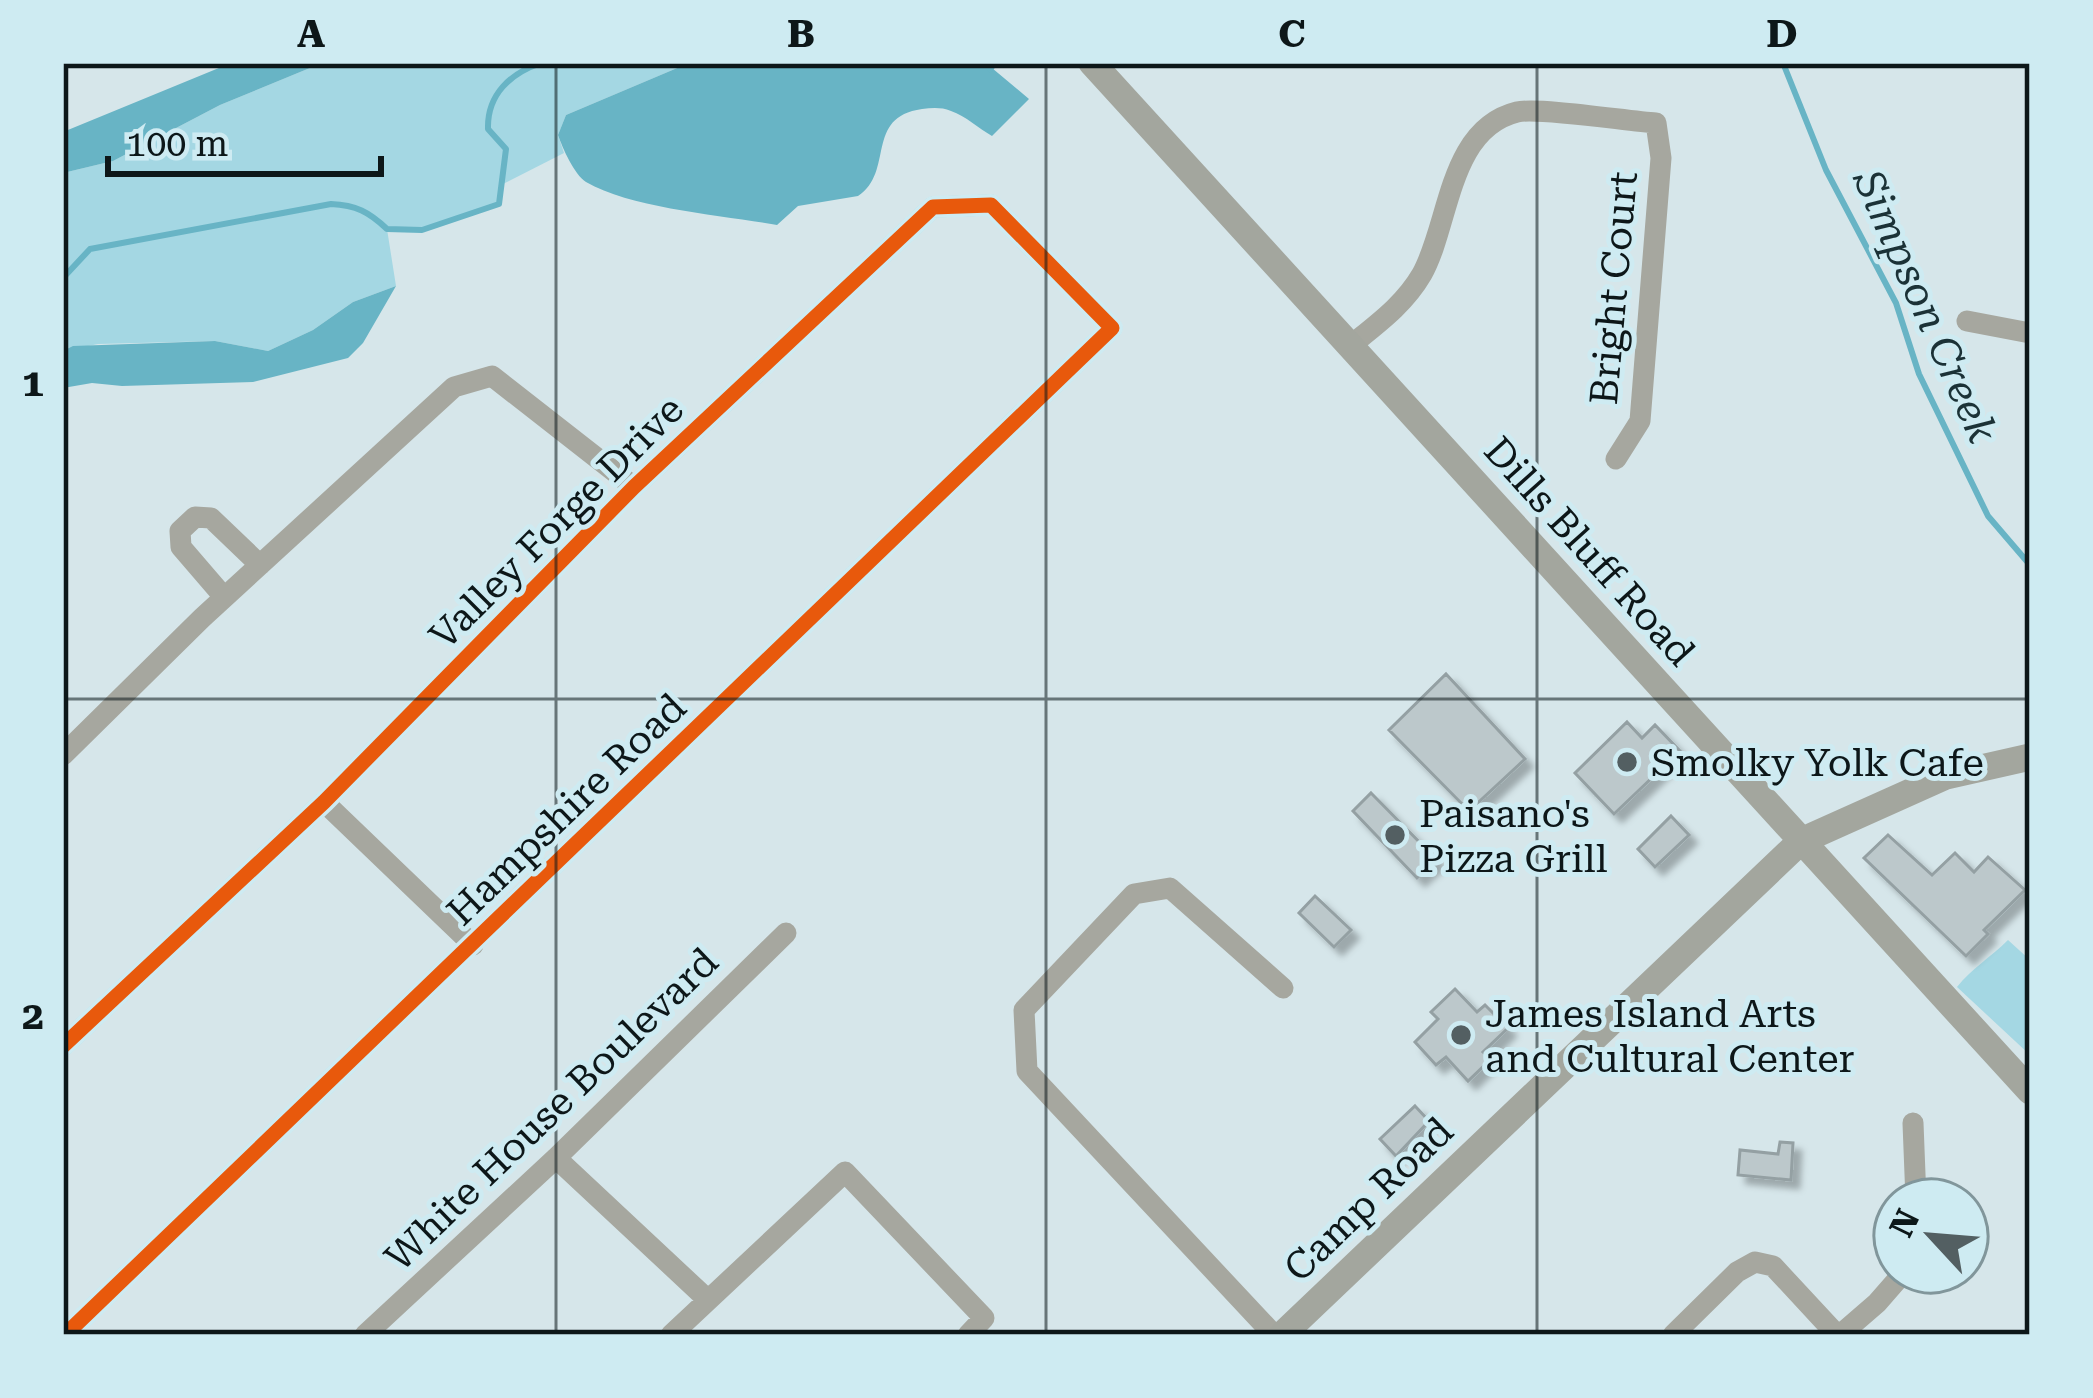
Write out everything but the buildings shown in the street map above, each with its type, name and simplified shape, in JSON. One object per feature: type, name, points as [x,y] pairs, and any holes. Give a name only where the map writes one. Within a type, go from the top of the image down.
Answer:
[{"type":"street","name":"Dills Bluff Road","points":[[1093,63],[2030,1091]]},
{"type":"street","name":"Bright Court","points":[[1350,346],[1403,302],[1424,271],[1459,170],[1489,124],[1519,111],[1656,123],[1661,158],[1640,421],[1616,459]]},
{"type":"street","name":"Valley Forge Drive","points":[[63,1046],[324,802],[634,487],[933,207],[991,206],[1112,328]]},
{"type":"street","points":[[1966,321],[2030,333]]},
{"type":"street","name":"Hampshire Road","points":[[65,1335],[1112,328]]},
{"type":"street","points":[[63,755],[224,597],[454,387],[492,376],[634,487]]},
{"type":"street","points":[[224,597],[181,547],[180,530],[195,517],[211,518],[260,565]]},
{"type":"street","name":"Camp Road","points":[[1278,1335],[1801,841],[1946,776],[2030,758]]},
{"type":"street","points":[[324,802],[473,945]]},
{"type":"street","points":[[1278,1335],[1028,1071],[1024,1010],[1133,894],[1169,888],[1283,988]]},
{"type":"street","name":"White House Boulevard","points":[[365,1335],[556,1158],[786,933]]},
{"type":"street","points":[[1913,1124],[1915,1176]]},
{"type":"street","points":[[556,1158],[708,1300]]},
{"type":"street","points":[[671,1335],[844,1172],[984,1318],[968,1335]]},
{"type":"street","points":[[1672,1335],[1737,1272],[1755,1262],[1773,1266],[1839,1335],[1884,1296]]},
{"type":"shaded area","points":[[231,63],[322,63],[220,105],[113,161],[63,173],[63,132]]},
{"type":"shaded area","points":[[322,63],[689,63],[566,115],[558,135],[564,153],[501,185],[499,204],[422,230],[387,229],[396,286],[353,302],[313,330],[268,351],[215,341],[98,344],[63,351],[63,173],[113,161],[220,105]]},
{"type":"shaded area","points":[[689,63],[986,63],[1029,99],[992,136],[947,110],[904,114],[886,134],[875,173],[858,196],[798,206],[777,225],[653,205],[586,182],[569,161],[558,135],[566,115]]},
{"type":"shaded area","points":[[396,286],[363,343],[348,358],[253,382],[92,383],[63,388],[63,351],[73,346],[215,341],[268,351],[313,330],[353,302]]},
{"type":"shaded area","points":[[2008,940],[2030,960],[2030,1055],[1957,987]]},
{"type":"waterway","name":"Simpson Creek","points":[[63,278],[90,249],[331,204],[362,210],[387,229],[422,230],[499,204],[506,149],[488,129],[492,105],[511,79],[541,63]]},
{"type":"waterway","name":"Simpson Creek","points":[[990,69],[995,63]]},
{"type":"waterway","name":"Simpson Creek","points":[[1783,63],[1826,170],[1896,303],[1919,374],[1988,516],[2030,565]]},
{"type":"cycle path","points":[[63,1046],[324,802],[634,487],[933,207],[991,205],[1112,328],[65,1335]]},
{"type":"place","name":"Smolky Yolk Cafe","points":[[1627,762]]},
{"type":"place","name":"Paisano's Pizza Grill","points":[[1395,835]]},
{"type":"place","name":"James Island Arts and Cultural Center","points":[[1461,1035]]}]
